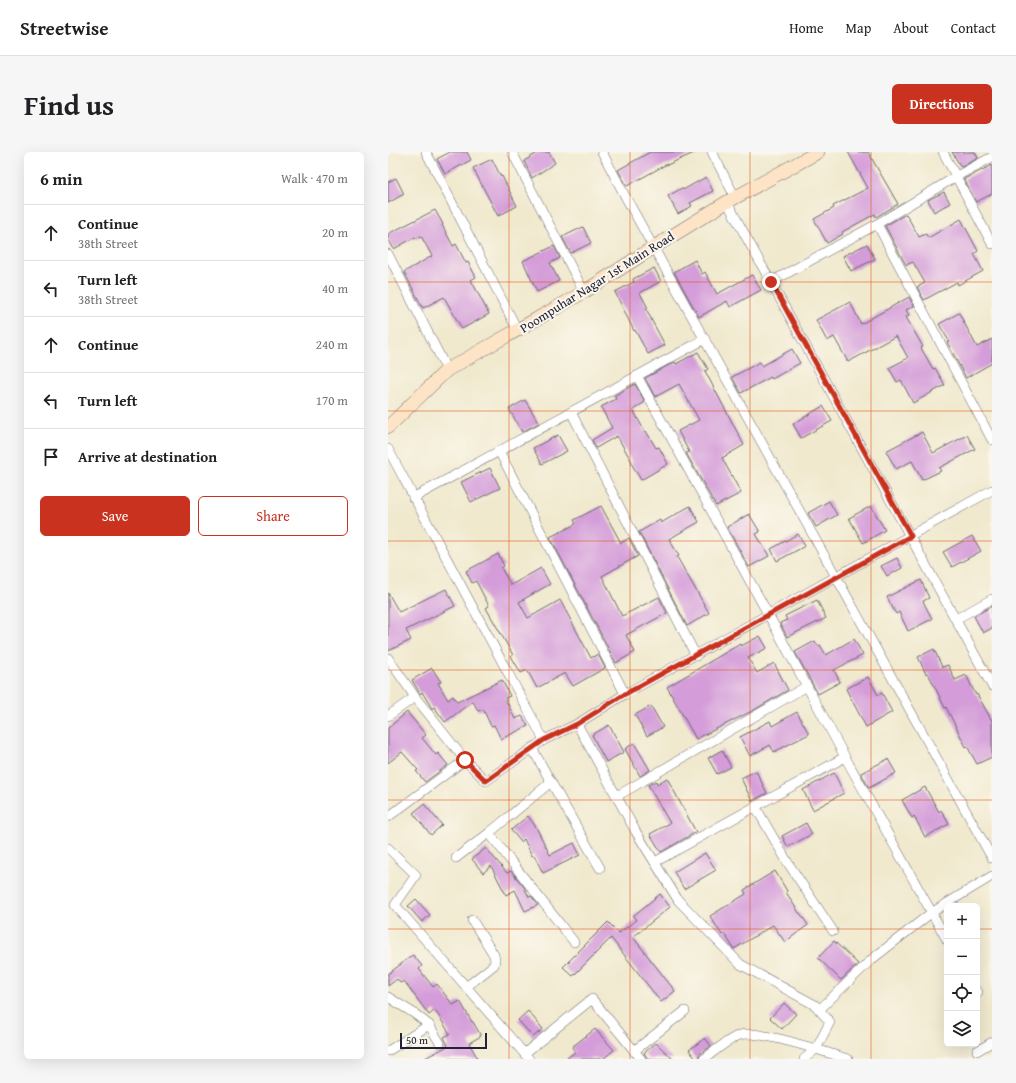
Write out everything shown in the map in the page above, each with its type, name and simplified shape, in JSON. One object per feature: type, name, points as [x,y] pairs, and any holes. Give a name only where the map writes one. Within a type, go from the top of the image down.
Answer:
[{"type":"main road","name":"Poompuhar Nagar 1st Main Road","points":[[388,428],[447,370],[518,331],[584,292],[731,200],[818,152]]},
{"type":"street","points":[[426,152],[518,331]]},
{"type":"street","points":[[512,152],[584,292]]},
{"type":"street","points":[[602,152],[992,858]]},
{"type":"street","points":[[712,152],[731,200],[771,282],[992,686]]},
{"type":"street","points":[[944,152],[992,244]]},
{"type":"street","points":[[771,282],[877,224],[957,176],[992,157]]},
{"type":"street","points":[[877,224],[992,440]]},
{"type":"street","points":[[388,254],[447,370]]},
{"type":"street","points":[[413,498],[705,339]]},
{"type":"street","points":[[637,376],[845,757],[946,939]]},
{"type":"street","points":[[571,412],[696,656]]},
{"type":"street","points":[[388,450],[544,740]]},
{"type":"street","points":[[499,451],[625,694]]},
{"type":"street","points":[[388,658],[415,697],[465,760],[486,781],[544,740],[577,724],[625,694],[696,656],[768,614],[992,490]]},
{"type":"street","points":[[956,619],[992,598]]},
{"type":"street","points":[[617,796],[807,686]]},
{"type":"street","points":[[388,716],[415,697]]},
{"type":"street","points":[[577,724],[636,832],[678,900],[740,964],[815,1006],[830,1022],[816,1049],[804,1059]]},
{"type":"street","points":[[532,748],[600,868]]},
{"type":"street","points":[[655,862],[845,757]]},
{"type":"street","points":[[388,818],[465,760]]},
{"type":"street","points":[[456,858],[551,782]]},
{"type":"street","points":[[755,806],[788,863],[833,931]]},
{"type":"street","points":[[489,833],[574,942]]},
{"type":"street","points":[[388,848],[416,875],[391,907],[466,987],[527,1056],[592,999],[641,1059]]},
{"type":"street","points":[[819,1010],[871,960],[931,913],[992,876]]},
{"type":"street","points":[[466,987],[494,965],[495,960],[494,955],[472,920]]},
{"type":"street","points":[[388,997],[430,1025],[440,1043]]},
{"type":"street","points":[[634,1051],[685,1011]]},
{"type":"street","points":[[388,1051],[430,1025]]},
{"type":"street","points":[[704,1059],[727,1042],[740,1035],[752,1034],[767,1036],[848,1059]]},
{"type":"street","points":[[977,1051],[992,1042]]},
{"type":"building","points":[[450,152],[467,152],[471,160],[445,174],[437,159]]},
{"type":"building","points":[[539,152],[549,152],[555,163],[532,178],[524,161]]},
{"type":"building","points":[[650,152],[696,152],[667,164],[627,186],[618,170]]},
{"type":"building","points":[[848,152],[868,152],[898,204],[876,217],[875,214],[842,232],[843,234],[827,243],[814,219],[834,208],[833,206],[868,188]]},
{"type":"building","points":[[952,152],[975,152],[978,158],[961,167]]},
{"type":"building","points":[[492,159],[517,206],[498,216],[473,168]]},
{"type":"building","points":[[992,165],[992,194],[976,202],[964,179]]},
{"type":"building","points":[[706,177],[713,191],[690,203],[692,206],[678,214],[668,196],[682,188],[683,190]]},
{"type":"building","points":[[396,178],[404,194],[388,203],[388,182]]},
{"type":"building","points":[[944,192],[950,203],[934,212],[928,200]]},
{"type":"building","points":[[435,210],[453,246],[456,244],[466,263],[468,262],[476,277],[471,280],[489,314],[462,329],[444,297],[423,308],[404,272],[432,256],[421,236],[416,239],[415,237],[394,249],[388,239],[388,234]]},
{"type":"building","points":[[906,214],[919,237],[926,234],[928,238],[961,219],[978,251],[974,254],[983,271],[958,285],[957,282],[924,300],[917,287],[925,283],[913,262],[906,265],[885,226]]},
{"type":"building","points":[[583,227],[591,243],[571,253],[562,237]]},
{"type":"building","points":[[867,244],[875,259],[851,271],[843,256]]},
{"type":"building","points":[[554,246],[560,258],[550,263],[559,281],[537,292],[523,261]]},
{"type":"building","points":[[695,260],[702,274],[705,272],[717,294],[752,275],[761,290],[730,307],[727,301],[699,317],[674,272]]},
{"type":"building","points":[[654,268],[661,281],[640,293],[648,308],[646,308],[652,321],[665,345],[648,354],[635,330],[634,331],[615,292],[634,282],[633,279]]},
{"type":"building","points":[[909,297],[914,306],[906,310],[909,315],[906,317],[923,347],[921,348],[933,369],[935,368],[945,385],[913,403],[901,380],[897,382],[889,368],[908,358],[896,336],[848,362],[834,337],[827,341],[816,320],[850,302],[861,324]]},
{"type":"building","points":[[959,313],[977,347],[992,339],[992,363],[966,378],[947,342],[949,341],[939,324]]},
{"type":"building","points":[[792,349],[800,363],[772,379],[771,377],[741,393],[732,377],[760,362],[762,366]]},
{"type":"building","points":[[698,352],[708,369],[705,371],[744,445],[722,458],[741,493],[716,506],[686,453],[689,452],[678,431],[699,420],[679,384],[655,397],[645,378]]},
{"type":"building","points":[[635,384],[645,402],[633,410],[645,432],[646,431],[656,448],[659,447],[668,464],[641,480],[617,436],[596,448],[592,440],[612,428],[601,407],[616,399],[614,396]]},
{"type":"building","points":[[525,400],[539,423],[522,432],[509,409]]},
{"type":"building","points":[[823,406],[832,421],[801,438],[793,424]]},
{"type":"building","points":[[922,432],[933,453],[967,435],[975,449],[939,468],[941,471],[922,480],[912,461],[896,469],[886,451]]},
{"type":"building","points":[[558,435],[567,451],[542,464],[533,448]]},
{"type":"building","points":[[490,468],[500,488],[471,502],[461,482]]},
{"type":"building","points":[[829,501],[837,515],[816,527],[808,513]]},
{"type":"building","points":[[601,506],[621,543],[629,538],[638,556],[602,576],[622,616],[659,597],[667,613],[626,635],[635,652],[616,663],[550,537],[576,524],[574,520]]},
{"type":"building","points":[[690,506],[699,522],[669,539],[679,556],[677,557],[709,613],[687,626],[639,532],[660,520],[661,523]]},
{"type":"building","points":[[871,506],[885,530],[863,543],[849,518]]},
{"type":"building","points":[[749,514],[760,532],[756,534],[769,556],[749,567],[727,527]]},
{"type":"building","points":[[798,534],[805,546],[777,561],[771,549]]},
{"type":"building","points":[[972,536],[981,551],[952,567],[943,552]]},
{"type":"building","points":[[498,554],[504,566],[501,568],[511,585],[541,568],[550,584],[519,602],[528,618],[560,600],[591,658],[598,654],[605,668],[573,686],[565,673],[537,688],[527,670],[521,673],[511,656],[513,655],[486,608],[489,606],[476,581],[472,583],[466,571]]},
{"type":"building","points":[[897,558],[902,568],[887,576],[881,566]]},
{"type":"building","points":[[921,580],[929,598],[923,601],[932,619],[908,631],[899,612],[896,614],[887,597]]},
{"type":"building","points":[[446,589],[455,606],[406,630],[411,640],[388,651],[388,593],[399,612]]},
{"type":"building","points":[[817,600],[826,618],[787,637],[780,623],[787,620],[785,616]]},
{"type":"building","points":[[992,606],[992,628],[983,633],[974,616]]},
{"type":"building","points":[[760,636],[767,648],[748,658],[757,673],[774,663],[788,690],[754,710],[696,739],[667,687],[740,644],[741,646]]},
{"type":"building","points":[[854,639],[863,655],[834,670],[840,682],[818,694],[795,652],[815,641],[818,646],[820,645],[826,655]]},
{"type":"building","points":[[934,649],[942,667],[948,665],[955,680],[966,675],[992,721],[992,757],[977,764],[967,746],[966,747],[928,673],[926,674],[918,657]]},
{"type":"building","points":[[432,668],[441,682],[438,683],[448,700],[453,696],[457,702],[502,680],[510,696],[505,698],[515,719],[522,716],[528,726],[501,739],[494,725],[491,726],[483,709],[478,711],[473,701],[445,722],[434,707],[432,709],[422,692],[420,694],[412,680]]},
{"type":"building","points":[[868,677],[878,695],[882,693],[892,712],[866,727],[846,689]]},
{"type":"building","points":[[651,706],[663,727],[647,736],[635,715]]},
{"type":"building","points":[[407,712],[426,735],[422,738],[436,755],[438,753],[448,765],[425,782],[416,771],[418,770],[402,752],[388,763],[388,728]]},
{"type":"building","points":[[797,712],[809,734],[774,752],[770,745],[750,756],[740,737],[770,721],[772,726]]},
{"type":"building","points":[[609,725],[624,752],[606,762],[592,735]]},
{"type":"building","points":[[634,743],[650,770],[640,776],[625,749]]},
{"type":"building","points":[[722,750],[731,767],[717,774],[708,758]]},
{"type":"building","points":[[888,759],[896,773],[869,788],[861,773]]},
{"type":"building","points":[[756,771],[767,793],[752,801],[741,778]]},
{"type":"building","points":[[834,773],[844,793],[813,810],[803,790]]},
{"type":"building","points":[[667,778],[696,832],[661,852],[650,834],[670,823],[648,785],[656,781],[657,784]]},
{"type":"building","points":[[925,787],[939,812],[941,810],[949,824],[925,837],[914,816],[912,818],[902,800]]},
{"type":"building","points":[[424,804],[442,825],[431,835],[413,813]]},
{"type":"building","points":[[528,816],[536,827],[550,855],[574,843],[580,855],[543,873],[534,855],[532,856],[524,839],[521,842],[511,830]]},
{"type":"building","points":[[806,823],[812,834],[788,847],[782,836]]},
{"type":"building","points":[[486,848],[507,873],[511,871],[524,887],[529,897],[531,896],[538,905],[525,911],[515,890],[506,895],[491,866],[483,873],[472,859]]},
{"type":"building","points":[[705,853],[716,870],[684,889],[674,872]]},
{"type":"building","points":[[775,871],[787,891],[786,892],[808,925],[785,942],[773,925],[734,949],[724,933],[722,935],[710,916],[746,894],[744,890]]},
{"type":"building","points":[[660,894],[670,907],[633,937],[675,991],[661,1002],[611,938],[573,976],[563,967],[608,922],[619,933],[636,920],[633,916]]},
{"type":"building","points":[[416,899],[430,915],[422,922],[408,906]]},
{"type":"building","points":[[834,941],[858,964],[841,980],[818,958]]},
{"type":"building","points":[[413,955],[422,966],[419,969],[433,987],[437,984],[453,1005],[460,1001],[481,1036],[469,1043],[478,1059],[423,1059],[448,1046],[444,1037],[450,1034],[435,1010],[429,1015],[404,981],[400,983],[397,979],[388,986],[388,974]]},
{"type":"building","points":[[784,1003],[796,1014],[782,1029],[770,1018]]},
{"type":"building","points":[[528,1011],[543,1029],[533,1037],[518,1020]]},
{"type":"building","points":[[595,1029],[614,1050],[603,1059],[566,1059],[575,1052],[572,1047]]},
{"type":"building","points":[[705,1038],[711,1046],[700,1054],[698,1059],[696,1059],[689,1050]]},
{"type":"building","points":[[656,1043],[673,1059],[648,1059],[644,1053]]},
{"type":"route","points":[[465,760],[486,781],[544,740],[577,724],[625,694],[911,536],[771,282]]}]
